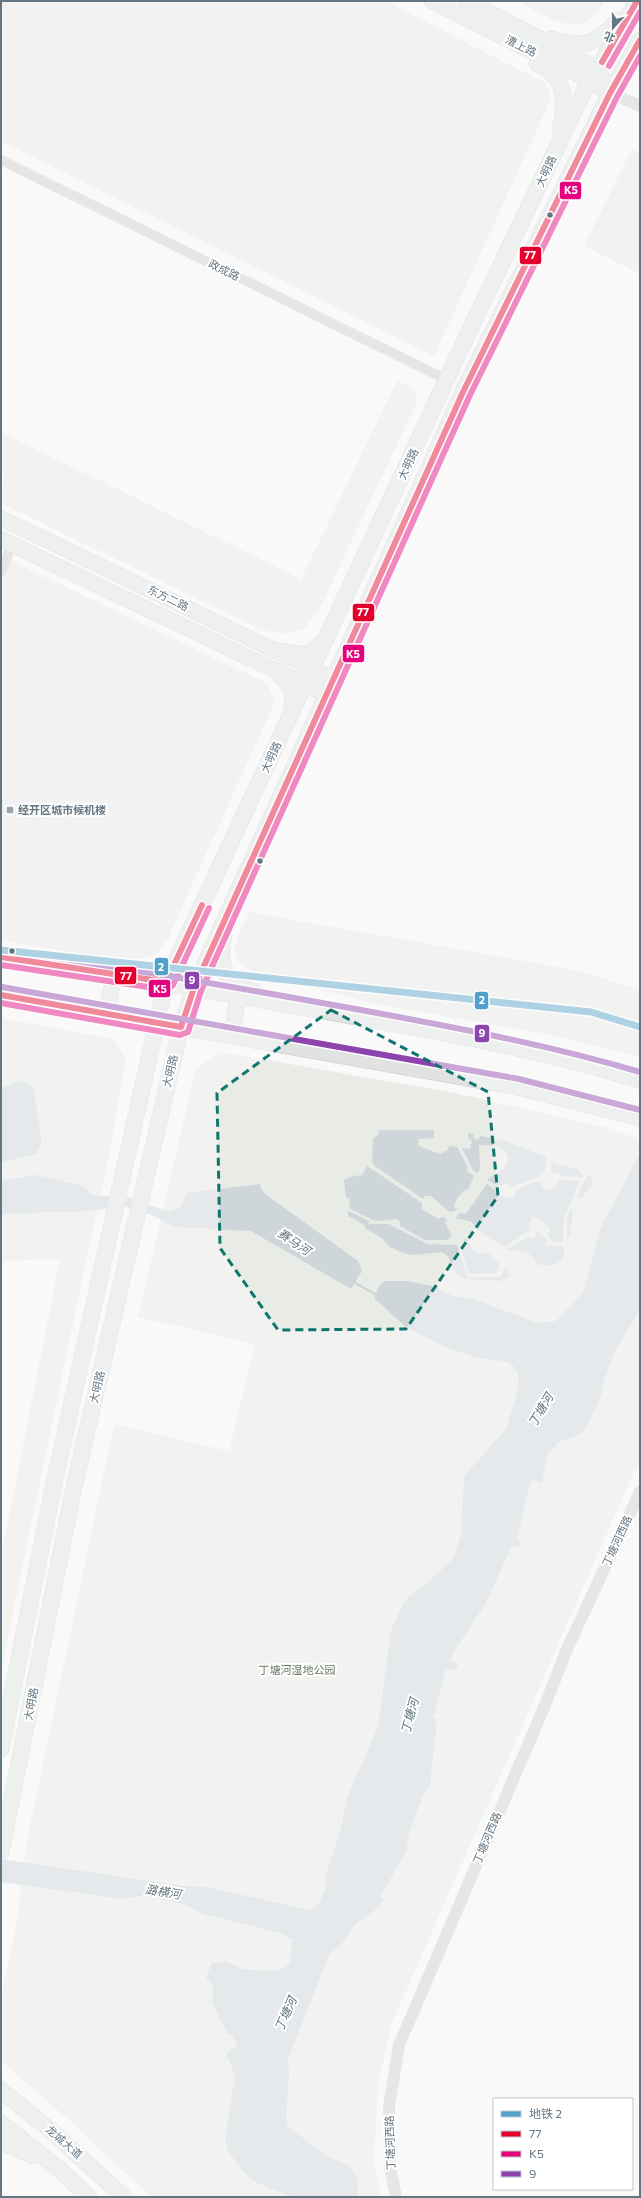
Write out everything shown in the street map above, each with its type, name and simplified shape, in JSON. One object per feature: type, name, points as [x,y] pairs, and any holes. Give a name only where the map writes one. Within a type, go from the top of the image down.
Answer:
[{"type":"main road","name":"漕上路","points":[[432,1],[479,25],[594,76]]},
{"type":"main road","name":"漕上路","points":[[467,1],[523,30],[594,76]]},
{"type":"main road","points":[[523,30],[565,43],[586,44],[604,36],[635,1]]},
{"type":"main road","name":"大明路","points":[[1,1749],[54,1483],[113,1225],[166,982],[550,162],[594,76],[635,1]]},
{"type":"main road","points":[[479,25],[553,74],[561,86],[564,102],[563,119],[550,162]]},
{"type":"main road","name":"大明路","points":[[1,1852],[74,1487],[132,1230],[181,1027],[194,988],[463,392],[610,94],[640,40]]},
{"type":"main road","points":[[594,76],[610,94]]},
{"type":"main road","name":"东方二路","points":[[1,518],[334,679]]},
{"type":"main road","name":"东方二路","points":[[7,542],[327,695]]},
{"type":"main road","points":[[277,651],[308,655],[327,638]]},
{"type":"main road","points":[[276,671],[292,688],[294,697],[290,716]]},
{"type":"main road","points":[[229,910],[220,951],[223,968],[238,986],[298,1006]]},
{"type":"main road","points":[[1,957],[166,982],[498,1043],[587,1064],[640,1080]]},
{"type":"main road","points":[[107,1014],[114,974]]},
{"type":"main road","points":[[1,995],[518,1087],[640,1118]]},
{"type":"main road","points":[[232,1035],[238,996]]},
{"type":"main road","name":"龙城大道","points":[[1,2090],[49,2129],[124,2197]]},
{"type":"main road","points":[[1,2123],[59,2169],[88,2197]]},
{"type":"main road","points":[[1,2142],[26,2152],[59,2169]]},
{"type":"street","points":[[610,94],[640,106]]},
{"type":"street","name":"政成路","points":[[1,160],[447,380]]},
{"type":"street","points":[[1,572],[7,542]]},
{"type":"street","name":"丁塘河西路","points":[[396,2197],[390,2167],[389,2107],[399,2045],[543,1710],[568,1647],[640,1492]]},
{"type":"highlighted area","points":[[331,1010],[488,1092],[498,1196],[406,1329],[278,1330],[220,1248],[217,1093]]},
{"type":"shaded area","points":[[1,1],[385,1],[545,83],[550,91],[550,101],[434,356],[1,141]]},
{"type":"shaded area","points":[[632,149],[640,153],[640,274],[584,246]]},
{"type":"shaded area","points":[[1,556],[266,683],[275,702],[167,940],[156,954],[136,960],[116,961],[1,940]]},
{"type":"green space","points":[[518,1],[605,1],[590,20],[578,24],[570,24],[551,19]]},
{"type":"green space","points":[[397,381],[411,386],[418,400],[319,610],[305,628],[287,634],[261,630],[1,503],[4,475],[1,462],[1,432],[301,579]]},
{"type":"green space","points":[[1,876],[69,906],[66,922],[69,937],[51,940],[37,937],[33,934],[27,907],[18,900],[1,896]]},
{"type":"green space","points":[[96,889],[153,914],[151,923],[132,929],[124,934],[118,946],[112,949],[82,944],[77,918],[79,911],[85,913]]},
{"type":"green space","points":[[249,912],[576,970],[640,990],[640,1057],[540,1033],[371,1003],[256,973],[245,967],[239,961],[235,947]]},
{"type":"green space","points":[[151,933],[155,934],[148,941],[142,944],[132,944]]},
{"type":"green space","points":[[17,936],[28,938],[28,945],[12,942],[13,938]]},
{"type":"green space","points":[[162,941],[165,942],[156,954],[136,960],[132,957],[130,952],[133,948],[150,947]]},
{"type":"green space","points":[[1,1018],[114,1039],[126,1059],[107,1166],[1,1670],[1,1556],[60,1259],[1,1261]]},
{"type":"green space","name":"丁塘河湿地公园","points":[[221,1052],[455,1093],[609,1128],[640,1139],[640,1462],[632,1476],[392,2023],[378,2083],[374,2164],[382,2197],[151,2197],[62,2114],[1,2061],[1,1999],[17,1920],[26,1845],[114,1424],[229,1451],[255,1344],[138,1317],[196,1068]]},
{"type":"water","points":[[21,1081],[33,1085],[42,1143],[36,1154],[1,1163],[1,1088]]},
{"type":"water","points":[[379,1130],[434,1130],[434,1138],[418,1139],[419,1146],[440,1154],[448,1150],[449,1146],[457,1147],[468,1167],[467,1171],[474,1176],[469,1188],[462,1193],[456,1201],[454,1206],[457,1210],[450,1212],[431,1196],[425,1196],[423,1199],[375,1166],[372,1162],[373,1138],[378,1135]]},
{"type":"water","points":[[468,1133],[473,1134],[474,1139],[478,1140],[480,1136],[503,1140],[546,1157],[545,1171],[538,1177],[512,1187],[508,1184],[504,1184],[501,1187],[487,1180],[505,1167],[508,1159],[507,1154],[494,1146],[479,1146],[480,1167],[478,1173],[473,1170],[462,1148],[470,1149],[472,1141],[468,1138]]},
{"type":"water","points":[[640,1153],[640,1310],[615,1350],[604,1381],[601,1396],[587,1426],[581,1434],[559,1442],[548,1453],[542,1483],[531,1480],[517,1539],[521,1541],[519,1548],[512,1545],[486,1603],[453,1653],[451,1660],[458,1665],[455,1671],[446,1669],[433,1718],[437,1719],[430,1786],[422,1797],[408,1837],[407,1850],[380,1897],[384,1900],[378,1908],[356,1924],[343,1942],[329,1955],[288,2060],[289,2076],[286,2118],[288,2126],[325,2155],[349,2166],[358,2178],[358,2197],[292,2197],[257,2183],[243,2172],[228,2151],[225,2138],[235,2076],[226,2053],[237,2046],[232,2035],[228,2035],[212,2003],[213,1987],[206,1977],[212,1963],[226,1961],[243,1969],[279,1971],[290,1963],[292,1939],[280,1933],[203,1914],[183,1904],[143,1896],[122,1899],[1,1882],[1,1859],[183,1886],[207,1887],[309,1910],[319,1903],[325,1889],[326,1875],[342,1824],[347,1797],[378,1727],[391,1630],[405,1600],[453,1559],[461,1535],[464,1476],[506,1429],[516,1396],[519,1377],[515,1368],[508,1362],[475,1357],[443,1346],[406,1327],[374,1298],[379,1286],[385,1281],[407,1281],[432,1286],[453,1296],[474,1299],[537,1323],[556,1321],[583,1293],[601,1227]]},
{"type":"water","points":[[551,1162],[579,1170],[583,1177],[563,1176],[559,1173],[554,1173],[551,1169]]},
{"type":"water","points":[[367,1166],[422,1203],[422,1209],[438,1219],[443,1217],[447,1220],[445,1223],[452,1236],[447,1240],[425,1240],[400,1226],[400,1222],[397,1219],[375,1221],[349,1208],[350,1199],[346,1197],[344,1180],[354,1175],[357,1177],[362,1175]]},
{"type":"water","points":[[36,1175],[84,1186],[92,1195],[128,1197],[169,1212],[180,1208],[186,1193],[261,1184],[260,1187],[265,1194],[358,1261],[362,1271],[351,1289],[251,1231],[174,1227],[154,1216],[123,1206],[91,1211],[1,1214],[1,1181]]},
{"type":"water","points":[[588,1175],[591,1176],[593,1183],[581,1199],[576,1197]]},
{"type":"water","points":[[560,1180],[579,1181],[564,1219],[563,1242],[554,1242],[547,1235],[550,1230],[546,1223],[537,1217],[532,1218],[529,1224],[530,1230],[504,1247],[478,1231],[472,1222],[456,1218],[459,1213],[466,1214],[487,1184],[496,1191],[498,1195],[513,1199],[516,1190],[536,1181],[540,1182],[544,1189],[553,1189]]},
{"type":"water","points":[[571,1208],[573,1210],[570,1235],[567,1242],[567,1217]]},
{"type":"water","points":[[348,1211],[369,1221],[368,1224],[389,1224],[427,1244],[457,1245],[467,1278],[501,1277],[504,1268],[509,1270],[509,1277],[501,1281],[465,1279],[455,1272],[448,1256],[442,1252],[413,1255],[403,1253],[390,1247],[382,1238],[366,1229],[363,1224],[348,1216]]},
{"type":"water","points":[[537,1230],[548,1242],[545,1242],[545,1246],[563,1246],[563,1257],[558,1263],[550,1265],[537,1264],[532,1256],[524,1252],[506,1249],[530,1236],[532,1239],[536,1237],[535,1231]]},
{"type":"water","points":[[464,1239],[468,1240],[471,1247],[477,1253],[487,1252],[500,1264],[496,1274],[469,1273],[461,1249],[465,1247]]},
{"type":"waterway","name":"赛马河","points":[[353,1282],[379,1296]]},
{"type":"metro line","name":"2","points":[[1,950],[591,1012],[640,1027]]},
{"type":"transit line","name":"77","points":[[602,62],[637,1]]},
{"type":"transit line","name":"K5","points":[[609,66],[640,12]]},
{"type":"transit line","name":"77","points":[[1,995],[181,1027],[194,988],[463,392],[610,93],[640,40]]},
{"type":"transit line","name":"K5","points":[[1,1003],[180,1035],[188,1032],[201,991],[470,395],[617,97],[640,56]]},
{"type":"transit line","name":"77","points":[[1,957],[166,982],[202,905]]},
{"type":"transit line","name":"K5","points":[[1,965],[168,990],[173,985],[209,908]]},
{"type":"transit line","name":"9","points":[[2,949],[220,985],[496,1036],[640,1072]]},
{"type":"transit line","name":"9","points":[[2,987],[519,1079],[640,1110]]},
{"type":"place","name":"经开区城市候机楼","points":[[10,810]]},
{"type":"water label","name":"丁塘河","points":[[541,1410]]},
{"type":"water label","name":"丁塘河","points":[[410,1716]]},
{"type":"water label","name":"潞横河","points":[[163,1892]]},
{"type":"water label","name":"丁塘河","points":[[286,2014]]}]
